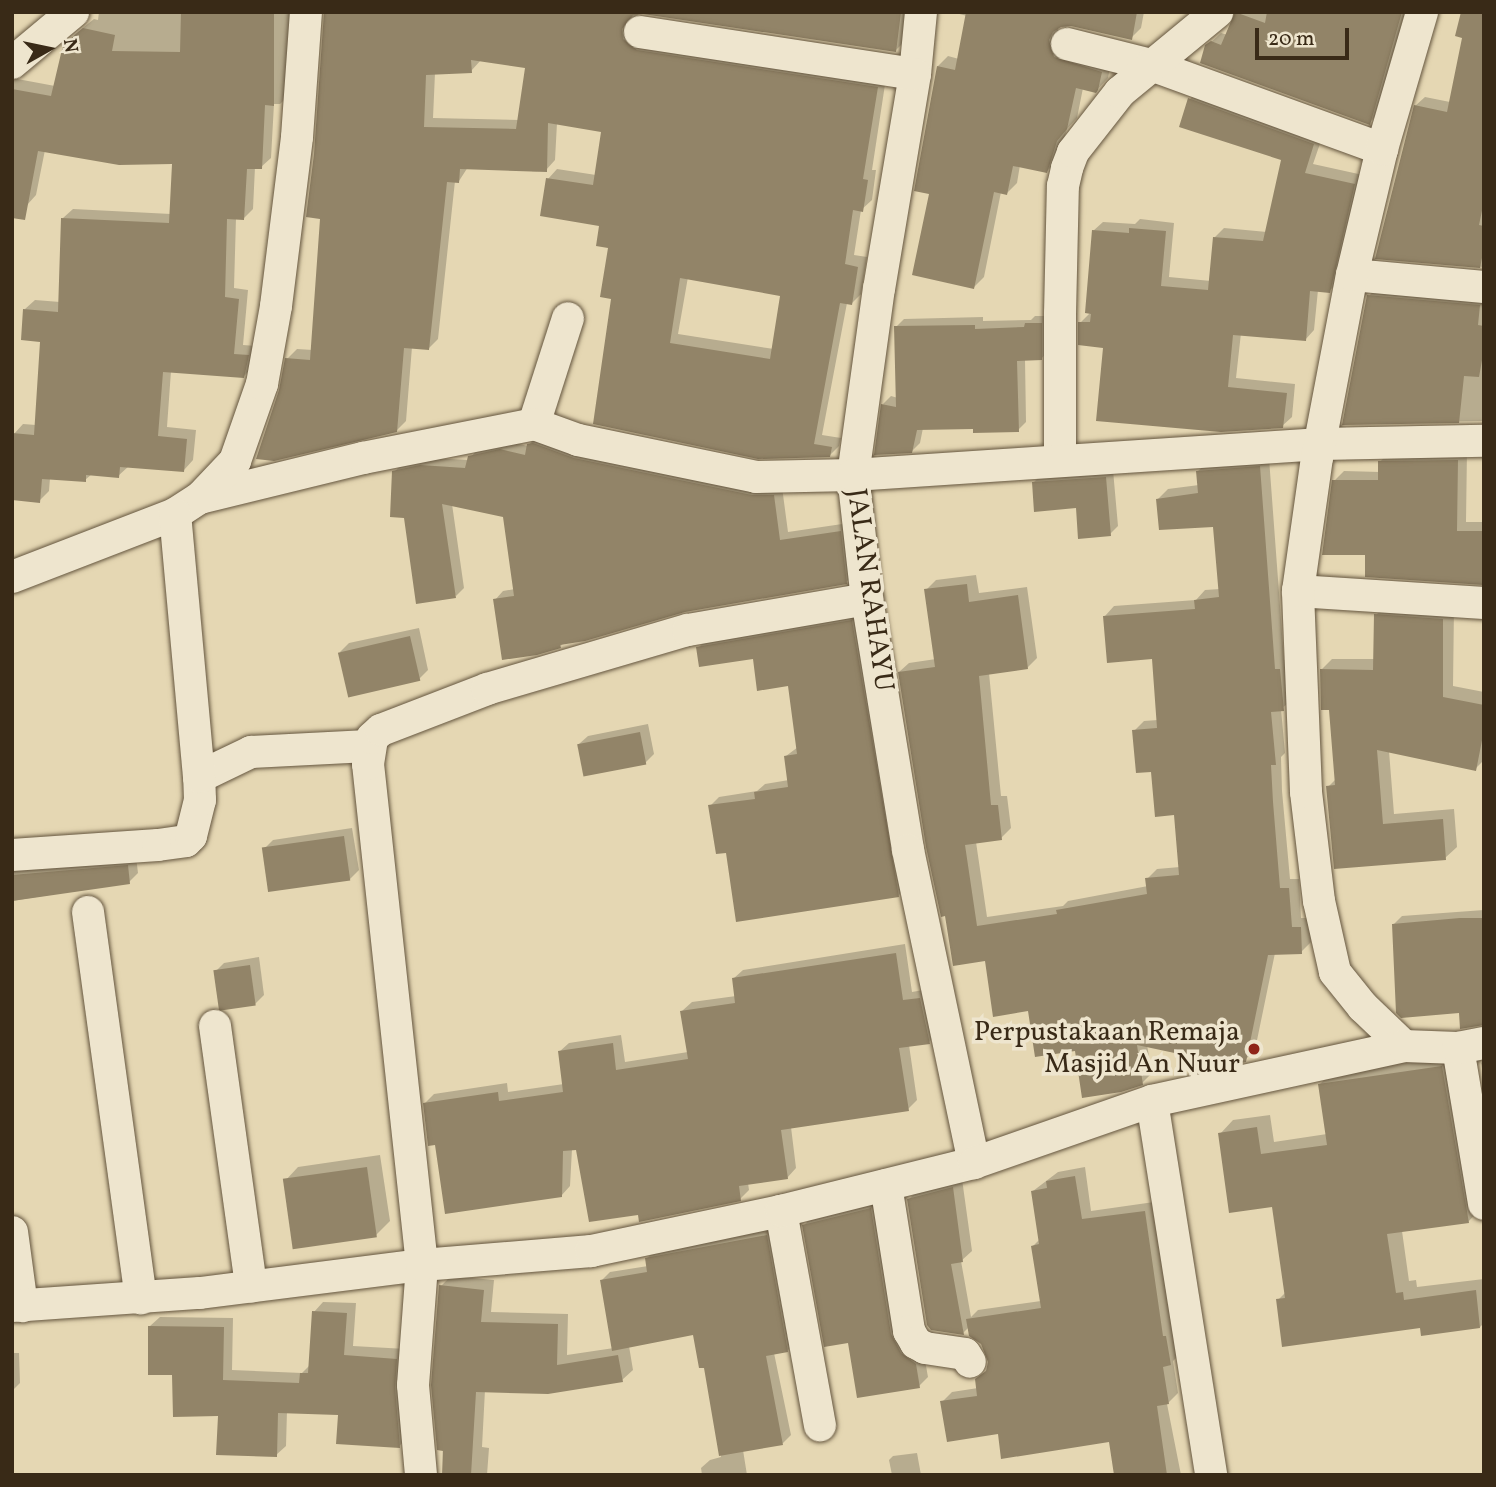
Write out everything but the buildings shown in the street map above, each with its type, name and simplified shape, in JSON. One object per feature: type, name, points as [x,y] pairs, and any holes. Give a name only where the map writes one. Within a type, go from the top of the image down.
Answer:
[{"type":"street","points":[[12,62],[73,12]]},
{"type":"street","points":[[12,855],[186,841],[191,836],[197,816],[199,777],[187,506],[234,461],[262,384],[276,306],[297,137],[306,12]]},
{"type":"street","name":"JALAN RAHAYU","points":[[922,12],[915,74],[879,288],[853,475],[867,599],[908,850],[974,1163]]},
{"type":"street","points":[[1060,461],[1060,301],[1063,186],[1067,168],[1073,152],[1120,92],[1217,12]]},
{"type":"street","points":[[1404,1046],[1363,1007],[1335,972],[1319,901],[1306,792],[1298,592],[1321,444],[1352,275],[1382,149],[1422,12]]},
{"type":"street","points":[[640,32],[915,74]]},
{"type":"street","points":[[1067,44],[1151,65],[1382,149]]},
{"type":"street","points":[[1352,275],[1484,286]]},
{"type":"street","points":[[534,424],[568,318]]},
{"type":"street","points":[[12,577],[187,506],[363,458],[534,424],[578,440],[756,477],[853,475],[1321,444],[1484,441]]},
{"type":"street","points":[[1298,592],[1484,603]]},
{"type":"street","points":[[421,1475],[413,1385],[422,1265],[368,764],[369,746],[381,730],[487,689],[688,630],[867,599]]},
{"type":"street","points":[[199,777],[251,752],[369,746]]},
{"type":"street","points":[[88,912],[141,1298]]},
{"type":"street","points":[[215,1026],[251,1287]]},
{"type":"street","points":[[12,1232],[17,1306],[141,1298],[422,1265],[592,1251],[781,1211],[974,1163],[1152,1101],[1404,1046],[1471,1046],[1484,1204]]},
{"type":"street","points":[[1152,1101],[1211,1475]]},
{"type":"street","points":[[886,1185],[909,1331],[916,1343],[925,1348],[965,1354],[970,1362]]},
{"type":"street","points":[[781,1211],[820,1425]]},
{"type":"place","name":"Perpustakaan Remaja Masjid An Nuur","points":[[1254,1049]]}]
